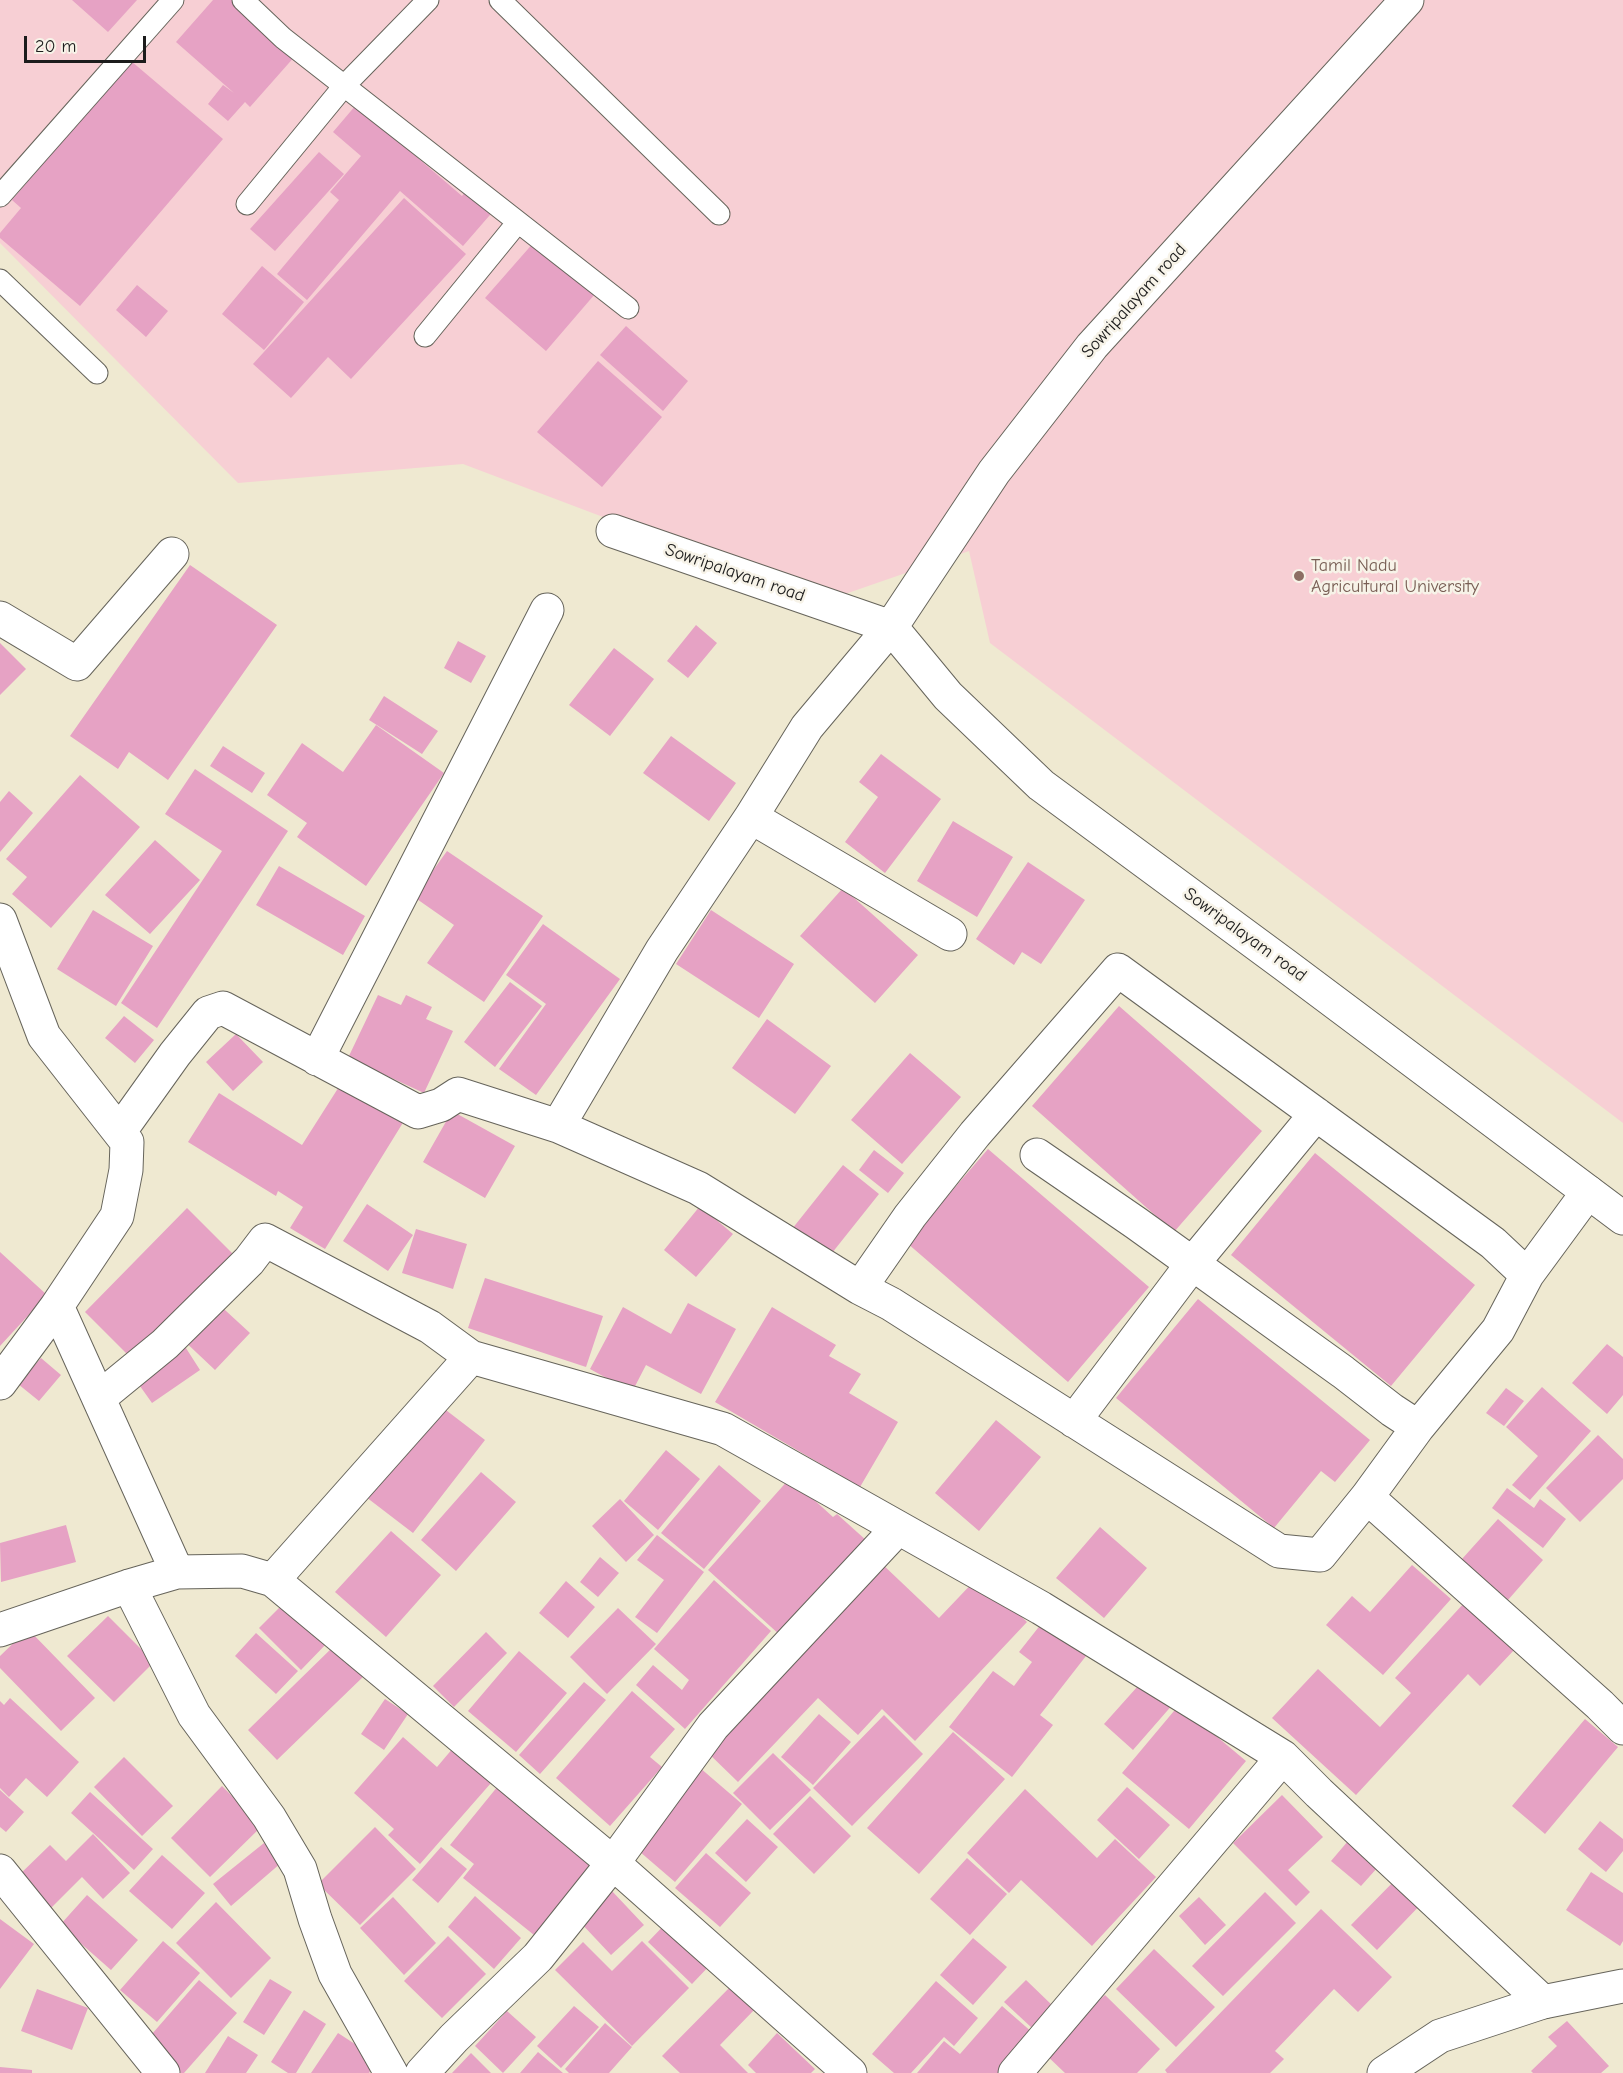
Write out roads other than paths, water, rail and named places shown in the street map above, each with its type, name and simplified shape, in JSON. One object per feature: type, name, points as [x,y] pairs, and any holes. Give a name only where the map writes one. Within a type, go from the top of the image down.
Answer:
[{"type":"street","name":"Sowripalayam road","points":[[891,627],[994,472],[1092,346],[1407,0]]},
{"type":"street","name":"Sowripalayam road","points":[[613,531],[891,627],[948,696],[1041,785],[1286,965],[1623,1218]]},
{"type":"street","points":[[0,618],[76,664],[171,554]]},
{"type":"street","points":[[317,1059],[547,610]]},
{"type":"street","points":[[558,1126],[662,950],[751,817],[807,727],[891,627]]},
{"type":"street","points":[[751,817],[950,934]]},
{"type":"street","points":[[0,920],[44,1036],[127,1142],[126,1170],[117,1216],[57,1306],[0,1383]]},
{"type":"street","points":[[860,1288],[910,1216],[975,1134],[1118,970],[1493,1243],[1527,1275]]},
{"type":"street","points":[[120,1131],[175,1054],[208,1013],[223,1008],[418,1112],[441,1105],[458,1094],[558,1126],[698,1188],[860,1288],[901,1310],[1279,1551],[1320,1555],[1367,1497],[1418,1427],[1498,1330],[1527,1275],[1588,1192]]},
{"type":"street","points":[[1074,1421],[1192,1263],[1316,1114]]},
{"type":"street","points":[[1037,1155],[1192,1263],[1418,1427]]},
{"type":"street","points":[[99,1398],[165,1344],[249,1261],[265,1240],[430,1328],[471,1357],[723,1429],[1041,1608],[1283,1757],[1543,2002]]},
{"type":"street","points":[[57,1306],[177,1572]]},
{"type":"street","points":[[273,1580],[471,1357]]},
{"type":"street","points":[[1367,1497],[1623,1728]]},
{"type":"street","points":[[422,2073],[454,2038],[538,1957],[613,1863],[713,1726],[898,1528]]},
{"type":"street","points":[[0,1630],[177,1572],[242,1570],[273,1580],[613,1863],[850,2073]]},
{"type":"street","points":[[129,1586],[194,1715],[269,1816],[300,1869],[335,1974],[391,2073]]},
{"type":"street","points":[[1015,2073],[1283,1757]]},
{"type":"street","points":[[0,1871],[163,2073]]},
{"type":"street","points":[[1384,2073],[1440,2036],[1543,2002],[1620,1992]]},
{"type":"lane","points":[[0,196],[173,0]]},
{"type":"lane","points":[[243,0],[282,38],[628,308]]},
{"type":"lane","points":[[247,204],[344,86],[428,0]]},
{"type":"lane","points":[[500,0],[719,214]]},
{"type":"lane","points":[[425,336],[518,222]]},
{"type":"lane","points":[[0,280],[97,374]]},
{"type":"place","name":"Tamil Nadu Agricultural University","points":[[1299,576]]}]
